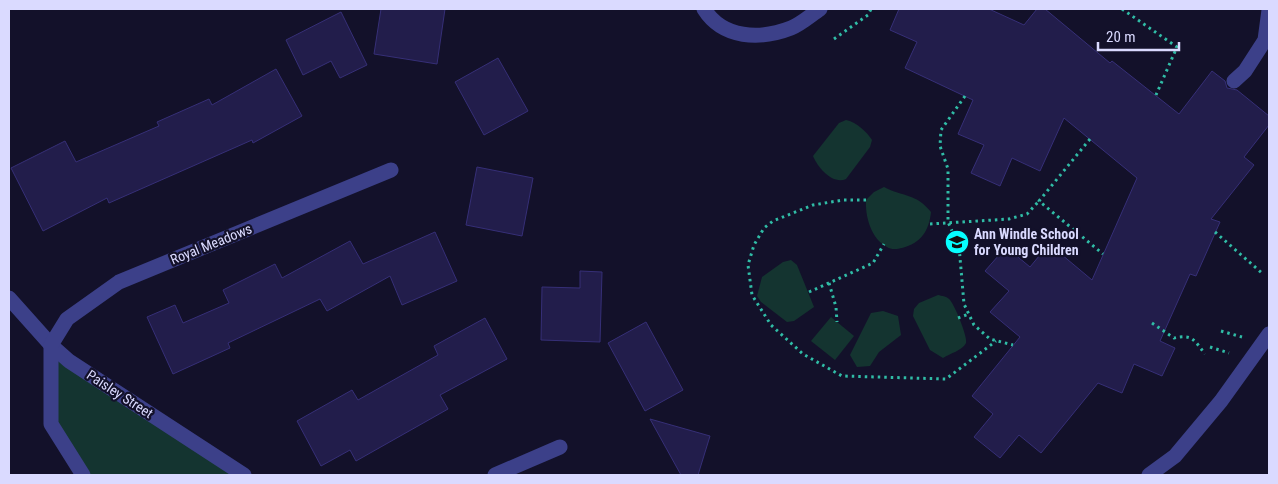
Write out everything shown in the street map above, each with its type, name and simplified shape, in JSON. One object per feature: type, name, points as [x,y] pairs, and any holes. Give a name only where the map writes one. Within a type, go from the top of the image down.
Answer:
[{"type":"street","points":[[704,9],[712,21],[738,34],[768,35],[792,27],[820,9]]},
{"type":"street","points":[[1234,81],[1245,71],[1265,40],[1269,9]]},
{"type":"street","name":"Royal Meadows","points":[[51,345],[67,319],[119,282],[390,170]]},
{"type":"street","name":"Paisley Street","points":[[9,298],[51,345],[69,361],[244,475]]},
{"type":"street","points":[[1149,475],[1175,456],[1221,401],[1269,334]]},
{"type":"street","points":[[51,345],[51,424],[83,475]]},
{"type":"street","points":[[495,475],[560,447]]},
{"type":"path","points":[[834,39],[868,14],[871,9]]},
{"type":"path","points":[[1122,9],[1177,47],[1156,95]]},
{"type":"path","points":[[965,96],[941,130],[940,146],[948,169],[948,222],[959,246],[964,304],[974,325],[990,339],[1013,345]]},
{"type":"path","points":[[930,224],[1009,219],[1027,214],[1090,139]]},
{"type":"path","points":[[866,200],[843,200],[813,204],[773,221],[764,228],[754,245],[748,266],[752,296],[772,325],[803,354],[842,376],[946,379],[996,341]]},
{"type":"path","points":[[1039,201],[1104,254]]},
{"type":"path","points":[[1215,232],[1263,274]]},
{"type":"path","points":[[809,292],[873,262],[884,244]]},
{"type":"path","points":[[829,283],[836,307],[837,322]]},
{"type":"path","points":[[958,318],[969,314]]},
{"type":"path","points":[[1152,323],[1174,338],[1187,336],[1193,338],[1205,354]]},
{"type":"green space","points":[[846,120],[861,128],[872,140],[870,147],[846,179],[836,180],[818,166],[813,156],[839,123]]},
{"type":"green space","points":[[884,187],[915,198],[931,212],[923,235],[909,246],[897,249],[889,248],[877,239],[870,226],[866,200],[874,192]]},
{"type":"green space","points":[[791,260],[797,265],[814,307],[794,321],[787,322],[761,302],[757,296],[762,277],[783,262]]},
{"type":"green space","points":[[938,295],[947,297],[951,302],[960,320],[966,340],[962,348],[943,358],[930,350],[913,316],[914,309],[919,303]]},
{"type":"green space","points":[[883,311],[898,316],[901,335],[879,352],[870,366],[857,367],[850,355],[871,313]]},
{"type":"green space","points":[[831,317],[854,336],[835,360],[811,341]]},
{"type":"green space","points":[[51,345],[244,475],[83,475],[51,424]]},
{"type":"building","points":[[381,9],[445,9],[437,64],[374,54]]},
{"type":"building","name":"Ann Windle School for Young Children","points":[[899,9],[989,9],[1024,25],[1037,9],[1045,9],[1110,63],[1112,61],[1179,114],[1212,71],[1225,81],[1227,88],[1237,90],[1269,116],[1269,125],[1244,157],[1254,165],[1211,219],[1220,222],[1196,276],[1190,274],[1160,341],[1175,348],[1162,376],[1134,364],[1122,393],[1098,383],[1041,453],[1019,435],[1000,458],[974,437],[993,414],[972,396],[1020,337],[990,312],[1009,291],[985,271],[1006,247],[1030,267],[1049,244],[1092,280],[1137,178],[1064,118],[1040,171],[1012,158],[1000,186],[971,173],[984,145],[958,134],[973,100],[905,68],[917,42],[890,30]]},
{"type":"building","points":[[341,12],[367,65],[340,78],[331,61],[303,75],[286,40]]},
{"type":"building","points":[[498,58],[528,111],[484,135],[455,82]]},
{"type":"building","points":[[276,69],[302,116],[253,143],[252,140],[109,203],[107,198],[43,231],[11,168],[65,141],[76,162],[159,126],[157,122],[209,99],[212,105]]},
{"type":"building","points":[[477,167],[533,178],[522,236],[466,225]]},
{"type":"building","points":[[435,232],[457,281],[402,305],[390,276],[327,311],[320,299],[228,343],[230,348],[173,374],[147,317],[175,305],[183,323],[229,303],[223,290],[275,264],[282,278],[350,241],[363,264]]},
{"type":"building","points":[[580,271],[602,272],[600,342],[541,340],[542,287],[580,288]]},
{"type":"building","points":[[485,318],[507,359],[440,395],[448,409],[356,461],[350,450],[321,466],[297,421],[352,390],[358,400],[438,355],[434,346]]},
{"type":"building","points":[[646,322],[683,390],[645,411],[608,343]]},
{"type":"building","points":[[650,419],[710,436],[698,475],[681,475]]},
{"type":"place","name":"Ann Windle School for Young Children","points":[[957,242]]}]
